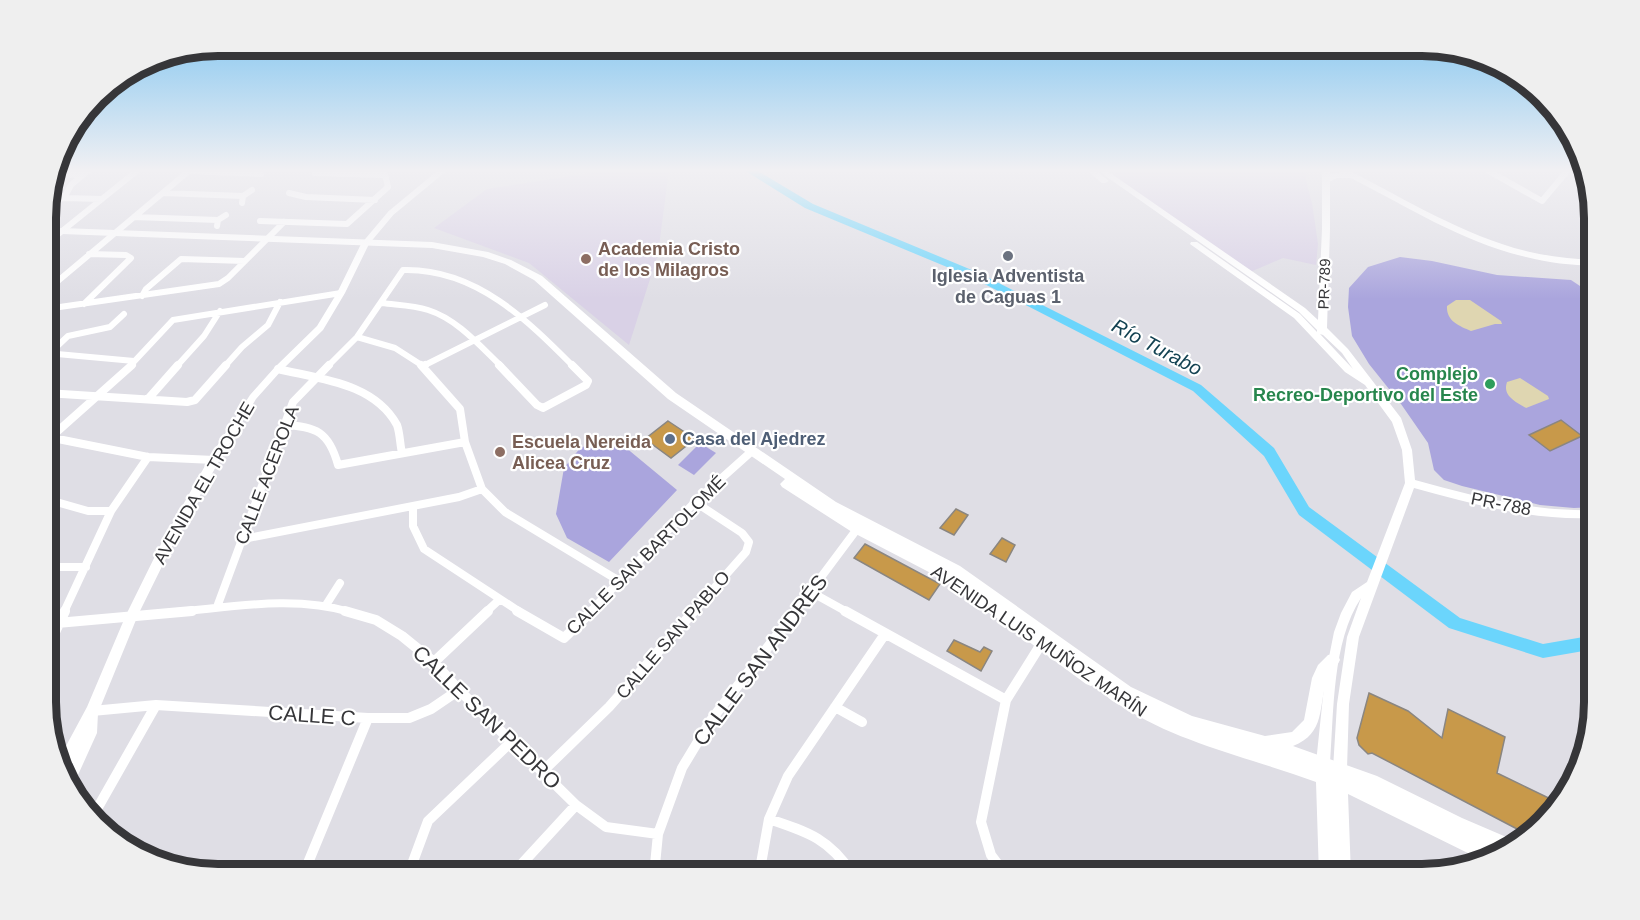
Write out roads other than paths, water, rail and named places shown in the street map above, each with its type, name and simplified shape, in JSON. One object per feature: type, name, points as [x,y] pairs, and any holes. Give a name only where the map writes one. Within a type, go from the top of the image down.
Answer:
[{"type":"main road","points":[[1154,213],[1302,310],[1322,327],[1360,369],[1368,384],[1396,421],[1407,450],[1410,483],[1353,637],[1348,667],[1332,773],[1342,864]]},
{"type":"main road","points":[[1158,213],[1245,280],[1297,316],[1340,360]]},
{"type":"main road","name":"PR-789","points":[[1322,327],[1325,213]]},
{"type":"main road","points":[[1432,213],[1498,247],[1553,261],[1584,262]]},
{"type":"main road","points":[[1434,213],[1494,240],[1530,250],[1584,254]]},
{"type":"main road","name":"AVENIDA LUIS MUÑOZ MARÍN","points":[[56,233],[364,245],[448,252],[506,266],[530,276],[642,375],[819,506],[860,525],[953,578],[1044,640],[1144,703],[1190,722],[1266,744],[1332,773],[1460,843],[1484,852]]},
{"type":"main road","name":"AVENIDA EL TROCHE","points":[[66,759],[92,711],[132,615],[168,542],[214,460],[253,398],[278,369],[320,328],[341,293],[364,245]]},
{"type":"main road","points":[[1245,280],[1262,288],[1307,320],[1322,327]]},
{"type":"main road","points":[[1302,310],[1323,311]]},
{"type":"main road","points":[[1322,327],[1323,335],[1348,370],[1368,384]]},
{"type":"main road","name":"PR-788","points":[[1410,483],[1531,511],[1584,514]]},
{"type":"main road","points":[[1328,864],[1332,773],[1333,660],[1343,625],[1357,594],[1371,586]]},
{"type":"main road","name":"AVENIDA LUIS MUÑOZ MARÍN","points":[[1044,640],[1129,705],[1159,721],[1219,743],[1371,781],[1456,824],[1502,844]]},
{"type":"main road","points":[[1266,744],[1292,739],[1302,735],[1308,728],[1323,671],[1333,660]]},
{"type":"main road","name":"AVENIDA EL TROCHE","points":[[72,773],[90,733],[92,711]]},
{"type":"street","points":[[56,231],[82,213]]},
{"type":"street","points":[[56,282],[139,213]]},
{"type":"street","points":[[260,221],[347,224],[360,213]]},
{"type":"street","name":"AVENIDA EL TROCHE","points":[[364,245],[392,213]]},
{"type":"street","points":[[134,217],[217,223],[226,215]]},
{"type":"street","points":[[56,308],[219,284],[284,222]]},
{"type":"street","points":[[84,304],[131,258],[126,255],[89,254]]},
{"type":"street","points":[[142,296],[146,289],[181,259],[245,261]]},
{"type":"street","name":"CALLE ACEROLA","points":[[217,607],[293,402],[357,337],[403,270],[413,269],[451,276],[476,285],[497,296],[522,317]]},
{"type":"street","points":[[56,430],[143,355],[173,320],[341,293]]},
{"type":"street","points":[[56,393],[187,402],[195,400],[242,347],[268,325],[280,302]]},
{"type":"street","points":[[382,303],[413,306],[437,313],[473,340],[543,408],[586,385],[588,381],[522,317]]},
{"type":"street","points":[[423,366],[545,305]]},
{"type":"street","points":[[148,399],[204,336],[220,311]]},
{"type":"street","points":[[100,338],[123,314]]},
{"type":"street","points":[[56,346],[68,336],[110,327]]},
{"type":"street","points":[[357,337],[395,348],[423,366],[460,409],[465,442],[482,489],[505,512],[621,582]]},
{"type":"street","points":[[56,354],[134,361]]},
{"type":"street","points":[[278,369],[354,388],[371,396],[397,426],[402,453]]},
{"type":"street","points":[[283,425],[306,425],[320,431],[334,450],[338,465],[465,442]]},
{"type":"street","points":[[56,439],[147,457],[214,460]]},
{"type":"street","name":"CALLE SAN BARTOLOMÉ","points":[[413,506],[413,526],[424,549],[499,600],[564,638],[621,582],[695,502],[749,454]]},
{"type":"street","points":[[56,632],[111,511],[147,457]]},
{"type":"street","points":[[243,539],[459,497],[482,489]]},
{"type":"street","points":[[56,502],[88,511],[111,511]]},
{"type":"street","name":"CALLE SAN PABLO","points":[[542,772],[609,707],[746,552],[749,542],[742,533],[695,502]]},
{"type":"street","name":"CALLE SAN ANDRÉS","points":[[655,864],[658,834],[682,768],[711,720],[860,525]]},
{"type":"street","points":[[56,567],[86,567]]},
{"type":"street","points":[[326,605],[340,583]]},
{"type":"street","points":[[811,592],[1006,700]]},
{"type":"street","points":[[434,662],[499,600]]},
{"type":"street","name":"CALLE SAN PEDRO","points":[[56,624],[275,603],[326,605],[376,620],[402,636],[434,662],[459,690],[576,805],[606,827],[658,834]]},
{"type":"street","points":[[761,864],[769,819],[788,776],[885,634]]},
{"type":"street","points":[[998,864],[991,855],[981,822],[1006,700],[1044,640]]},
{"type":"street","name":"CALLE C","points":[[92,711],[156,705],[368,718],[409,718],[431,709],[459,690]]},
{"type":"street","points":[[97,810],[156,705]]},
{"type":"street","points":[[835,706],[862,722]]},
{"type":"street","points":[[308,864],[368,718]]},
{"type":"street","points":[[412,864],[428,821],[511,742]]},
{"type":"street","points":[[522,864],[576,805]]},
{"type":"street","points":[[769,819],[818,835],[840,853],[846,864]]},
{"type":"waterway","name":"Río Turabo","points":[[826,213],[975,275],[1197,388],[1269,452],[1304,511],[1455,623],[1543,651],[1584,644]]},
{"type":"place","name":"Iglesia Adventista de Caguas 1","points":[[1008,256]]},
{"type":"place","name":"Academia Cristo de los Milagros","points":[[586,259]]},
{"type":"place","name":"Complejo Recreo-Deportivo del Este","points":[[1490,384]]},
{"type":"place","name":"Casa del Ajedrez","points":[[670,439]]},
{"type":"place","name":"Escuela Nereida Alicea Cruz","points":[[500,452]]}]
